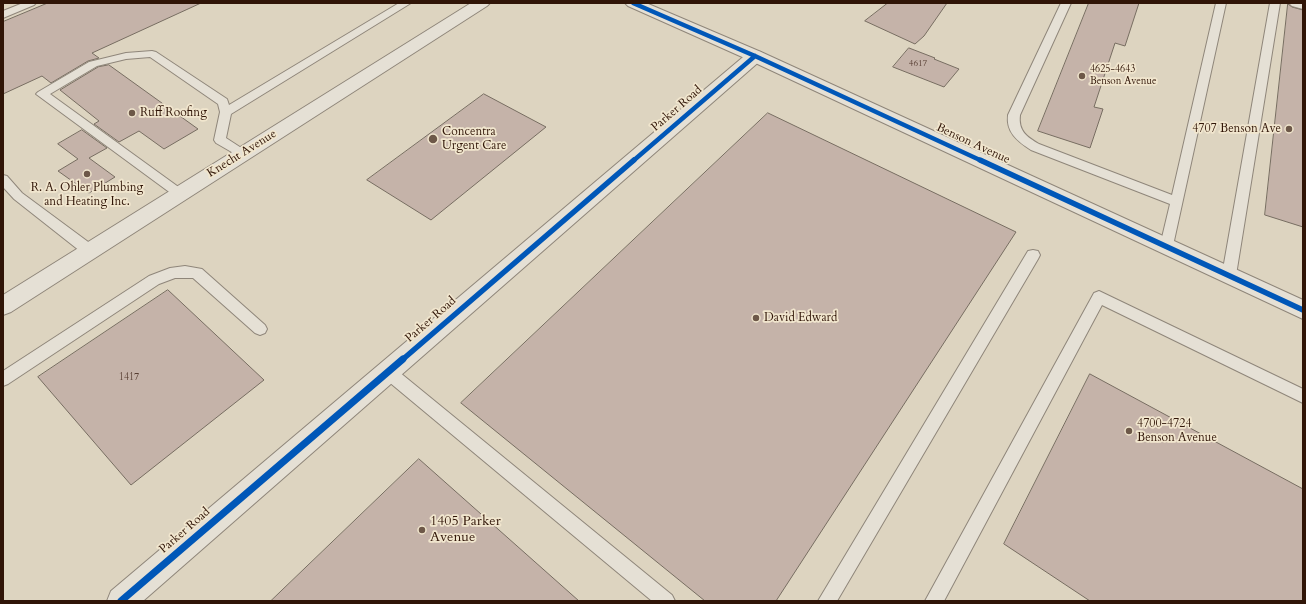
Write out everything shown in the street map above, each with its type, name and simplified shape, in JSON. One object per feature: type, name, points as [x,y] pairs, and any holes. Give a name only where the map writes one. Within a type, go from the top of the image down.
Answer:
[{"type":"street","name":"Knecht Avenue","points":[[3,306],[482,3]]},
{"type":"street","name":"Benson Avenue","points":[[633,3],[755,56],[1303,310]]},
{"type":"street","points":[[1297,3],[1303,4]]},
{"type":"street","name":"Parker Road","points":[[121,601],[755,56]]},
{"type":"lane","points":[[3,15],[31,3]]},
{"type":"lane","points":[[226,112],[406,3]]},
{"type":"lane","points":[[1066,3],[1014,115],[1012,124],[1015,130],[1023,140],[1035,147],[1177,202]]},
{"type":"lane","points":[[1167,246],[1221,3]]},
{"type":"lane","points":[[1229,275],[1276,3]]},
{"type":"lane","points":[[180,194],[42,94],[93,64],[126,56],[152,54],[223,102],[226,112],[220,140],[242,154]]},
{"type":"lane","points":[[3,179],[18,196],[90,251]]},
{"type":"lane","points":[[827,601],[1032,255]]},
{"type":"lane","points":[[3,379],[154,280],[171,272],[186,270],[197,273],[260,329]]},
{"type":"lane","points":[[934,601],[1099,298],[1303,396]]},
{"type":"lane","points":[[388,372],[666,601]]},
{"type":"building","points":[[48,3],[201,3],[92,53],[99,58],[88,61],[51,83],[42,76],[3,94],[3,22]]},
{"type":"building","points":[[888,3],[947,3],[924,36],[915,44],[865,21]]},
{"type":"building","name":"4625-4643 Benson Avenue","points":[[1089,3],[1139,3],[1125,46],[1115,43],[1094,107],[1103,109],[1090,148],[1038,131]]},
{"type":"building","name":"4707 Benson Ave","points":[[1288,4],[1292,7],[1303,10],[1303,227],[1265,215]]},
{"type":"building","points":[[909,48],[959,69],[944,87],[893,67]]},
{"type":"building","name":"Ruff Roofing","points":[[109,65],[198,129],[164,149],[139,131],[119,142],[94,124],[99,121],[60,90],[98,67]]},
{"type":"building","points":[[484,94],[546,127],[431,220],[367,180]]},
{"type":"building","name":"David Edward","points":[[768,113],[1016,232],[776,601],[705,601],[461,403]]},
{"type":"building","points":[[82,130],[107,148],[89,158],[115,177],[89,193],[58,171],[78,159],[58,144]]},
{"type":"building","points":[[168,290],[264,380],[131,485],[38,377]]},
{"type":"building","name":"4700-4724 Benson Avenue","points":[[1090,374],[1303,489],[1303,601],[1090,601],[1004,544]]},
{"type":"building","name":"1405 Parker Avenue","points":[[419,459],[579,601],[271,601]]},
{"type":"cycle path","points":[[633,3],[755,56],[1303,310]]},
{"type":"cycle path","points":[[121,601],[755,56]]},
{"type":"place","name":"4625-4643 Benson Avenue","points":[[1082,76]]},
{"type":"place","name":"Ruff Roofing","points":[[132,113]]},
{"type":"place","name":"4707 Benson Ave","points":[[1289,129]]},
{"type":"place","name":"Concentra Urgent Care","points":[[433,139]]},
{"type":"place","name":"R. A. Ohler Plumbing and Heating Inc.","points":[[87,174]]},
{"type":"place","name":"David Edward","points":[[756,318]]},
{"type":"place","name":"4700-4724 Benson Avenue","points":[[1129,431]]},
{"type":"place","name":"1405 Parker Avenue","points":[[422,530]]}]
